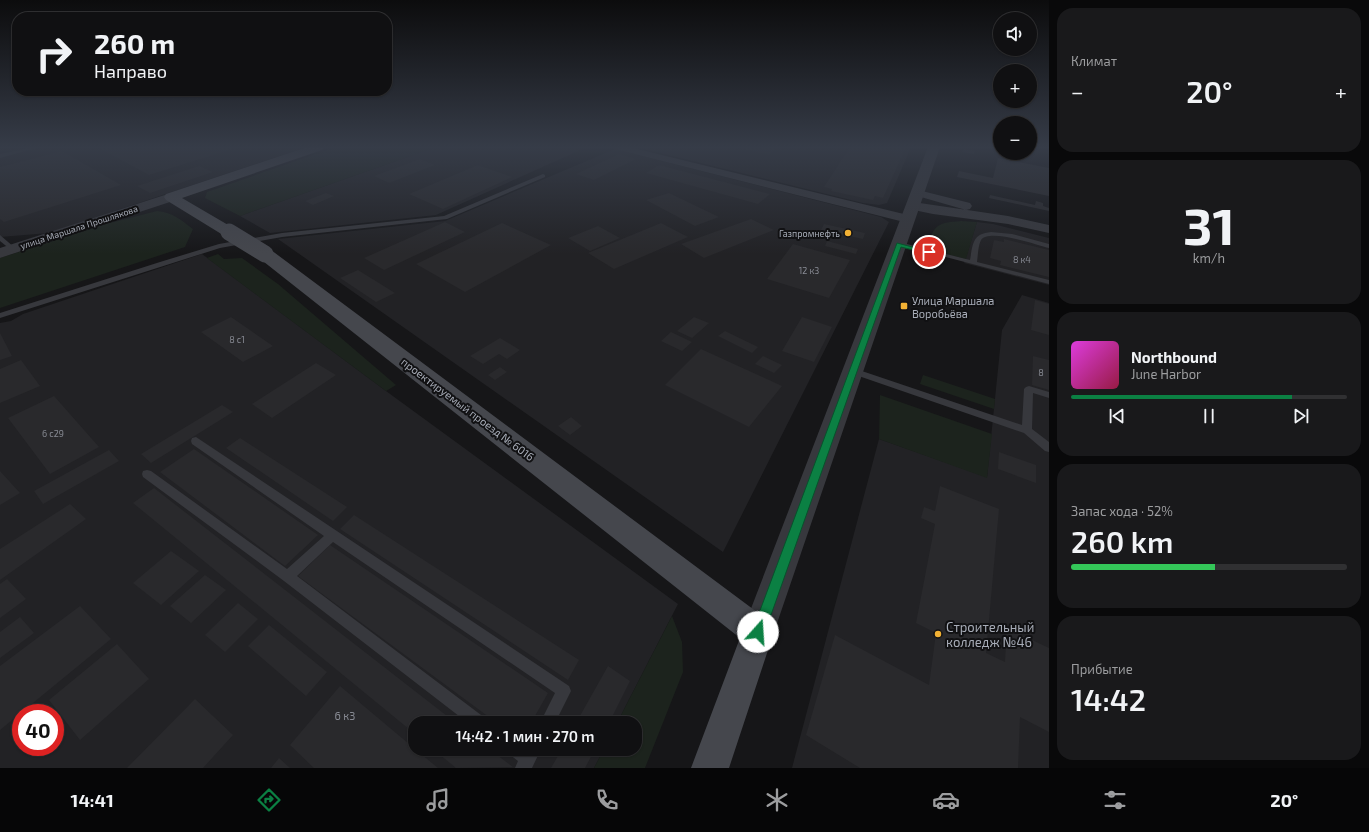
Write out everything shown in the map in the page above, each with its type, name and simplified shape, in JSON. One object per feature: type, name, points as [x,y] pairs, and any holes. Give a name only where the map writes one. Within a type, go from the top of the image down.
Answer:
[{"type":"main road","name":"улица Маршала Прошлякова","points":[[171,197],[213,183]]},
{"type":"main road","name":"проектируемый проезд № 6016","points":[[171,197],[265,254],[758,632]]},
{"type":"main road","points":[[710,768],[758,632]]},
{"type":"street","points":[[777,183],[910,213],[933,210],[1008,220],[1049,229]]},
{"type":"street","points":[[758,632],[922,183]]},
{"type":"street","points":[[918,193],[937,197],[1008,220]]},
{"type":"street","name":"улица Маршала Прошлякова","points":[[7,251],[171,197]]},
{"type":"lane","points":[[0,316],[162,262],[219,246],[282,235],[445,218],[527,183]]},
{"type":"lane","points":[[973,263],[979,238],[983,234],[1002,234],[1049,246]]},
{"type":"lane","points":[[0,237],[7,251]]},
{"type":"lane","points":[[899,244],[1049,282]]},
{"type":"lane","points":[[853,371],[1027,430],[1049,448]]},
{"type":"lane","points":[[1027,430],[1029,389],[1049,396]]},
{"type":"lane","points":[[196,441],[332,535],[564,691],[551,716]]},
{"type":"lane","points":[[148,474],[288,577],[471,716]]},
{"type":"lane","points":[[288,577],[332,535]]},
{"type":"shaded area","points":[[0,183],[199,183],[49,233],[0,237]]},
{"type":"shaded area","points":[[233,183],[334,183],[240,216],[205,198],[207,192]]},
{"type":"shaded area","points":[[334,183],[507,183],[436,215],[270,233],[240,216]]},
{"type":"shaded area","points":[[535,183],[747,183],[881,217],[889,222],[723,552],[278,239],[445,221]]},
{"type":"shaded area","points":[[781,183],[896,183],[887,203],[879,205],[863,203]]},
{"type":"shaded area","points":[[157,211],[172,215],[193,229],[185,247],[0,308],[0,258],[106,224]]},
{"type":"shaded area","points":[[961,221],[977,222],[966,259],[926,249],[934,230],[937,227],[941,224]]},
{"type":"shaded area","points":[[977,222],[993,224],[1049,238],[1049,285],[964,263]]},
{"type":"shaded area","points":[[202,254],[386,391],[678,604],[621,716],[408,716],[408,756],[600,756],[594,768],[0,768],[0,323],[11,321],[23,314]]},
{"type":"shaded area","points":[[218,254],[224,259],[242,258],[278,284],[396,385],[386,391],[207,258]]},
{"type":"shaded area","name":"Строительный колледж №46","points":[[1022,295],[1049,303],[1049,768],[792,768],[879,439],[987,477],[1002,330]]},
{"type":"shaded area","points":[[923,375],[995,399],[994,409],[920,384]]},
{"type":"shaded area","points":[[880,395],[992,434],[987,478],[879,439]]},
{"type":"shaded area","points":[[672,616],[682,642],[683,672],[645,768],[594,768],[600,756],[642,756],[642,716],[621,716]]},
{"type":"building","points":[[0,183],[117,183],[121,185],[4,222],[0,219]]},
{"type":"building","points":[[147,183],[180,183],[150,193],[137,186]]},
{"type":"building","points":[[436,183],[499,183],[443,209],[409,194]]},
{"type":"building","points":[[682,183],[727,183],[770,194],[758,204]]},
{"type":"building","points":[[827,183],[890,183],[883,198],[875,196],[873,200],[831,191],[832,189],[824,187]]},
{"type":"building","points":[[985,183],[1049,183],[1049,196]]},
{"type":"building","points":[[326,193],[334,196],[313,205],[305,201]]},
{"type":"building","points":[[669,193],[719,217],[695,226],[646,200]]},
{"type":"building","points":[[990,195],[1035,205],[1036,201],[1043,203],[1043,206],[1049,208],[1049,211],[989,198]]},
{"type":"building","points":[[751,219],[774,230],[704,258],[681,244]]},
{"type":"building","points":[[445,222],[465,232],[384,270],[364,258]]},
{"type":"building","points":[[502,223],[551,245],[465,292],[416,264]]},
{"type":"building","points":[[661,223],[688,237],[614,269],[588,253]]},
{"type":"building","points":[[824,224],[865,233],[863,239],[821,230]]},
{"type":"building","points":[[598,226],[620,238],[590,251],[568,238]]},
{"type":"building","points":[[1004,239],[1049,250],[1049,277],[1000,265],[1001,261],[990,258],[994,240],[1004,242]]},
{"type":"building","points":[[827,241],[858,249],[856,254],[825,246]]},
{"type":"building","points":[[793,244],[850,260],[829,298],[767,279]]},
{"type":"building","points":[[358,270],[395,293],[376,302],[340,278]]},
{"type":"building","points":[[1035,300],[1049,304],[1049,335],[1031,330]]},
{"type":"building","points":[[231,317],[273,346],[243,362],[201,332]]},
{"type":"building","points":[[694,317],[709,323],[692,338],[677,331]]},
{"type":"building","points":[[802,317],[832,327],[814,362],[782,351]]},
{"type":"building","points":[[725,331],[758,347],[752,353],[718,336]]},
{"type":"building","points":[[671,332],[692,342],[682,351],[661,341]]},
{"type":"building","points":[[0,333],[12,356],[0,360]]},
{"type":"building","points":[[500,338],[520,350],[507,359],[499,354],[483,364],[470,356]]},
{"type":"building","points":[[701,349],[782,386],[749,427],[665,385]]},
{"type":"building","points":[[763,356],[782,365],[774,373],[755,364]]},
{"type":"building","points":[[1033,356],[1049,360],[1049,390],[1032,385]]},
{"type":"building","points":[[21,360],[40,386],[0,403],[0,369]]},
{"type":"building","points":[[316,363],[336,375],[272,418],[252,404]]},
{"type":"building","points":[[500,367],[507,372],[495,380],[488,375]]},
{"type":"building","points":[[54,396],[99,447],[50,474],[8,418]]},
{"type":"building","points":[[222,405],[233,412],[151,463],[141,454]]},
{"type":"building","points":[[571,417],[582,426],[570,435],[558,426]]},
{"type":"building","points":[[240,438],[347,507],[333,521],[226,448]]},
{"type":"building","points":[[194,449],[318,535],[285,566],[160,472]]},
{"type":"building","points":[[109,450],[119,461],[43,504],[34,491]]},
{"type":"building","points":[[999,452],[1036,465],[1036,483],[998,469]]},
{"type":"building","points":[[0,471],[20,493],[0,505]]},
{"type":"building","points":[[940,486],[999,509],[986,653],[1005,662],[1007,628],[1049,648],[1049,732],[1020,717],[1018,768],[860,768],[806,735],[835,635],[929,685],[936,633],[916,623],[935,524],[921,518],[924,507],[935,511]]},
{"type":"building","points":[[154,488],[447,716],[408,716],[408,728],[133,503]]},
{"type":"building","points":[[70,504],[86,519],[0,580],[0,549]]},
{"type":"building","points":[[354,515],[579,660],[568,680],[340,529]]},
{"type":"building","points":[[330,545],[548,693],[535,716],[488,716],[298,576]]},
{"type":"building","points":[[171,551],[199,571],[161,605],[133,583]]},
{"type":"building","points":[[205,575],[226,590],[191,623],[170,606]]},
{"type":"building","points":[[7,579],[26,599],[0,618],[0,584]]},
{"type":"building","points":[[238,603],[258,619],[225,652],[205,635]]},
{"type":"building","points":[[80,606],[111,639],[32,704],[12,704],[12,720],[0,730],[0,666]]},
{"type":"building","points":[[20,617],[34,633],[0,658],[0,632]]},
{"type":"building","points":[[269,625],[327,672],[306,696],[248,646]]},
{"type":"building","points":[[117,644],[149,679],[80,740],[64,719],[64,704],[52,704],[49,700]]},
{"type":"building","points":[[608,666],[630,681],[612,716],[580,716]]},
{"type":"building","points":[[340,686],[408,743],[408,756],[424,756],[438,768],[314,768],[290,745]]},
{"type":"building","points":[[195,699],[233,735],[203,768],[127,768]]},
{"type":"building","points":[[441,756],[498,756],[513,767],[456,768]]},
{"type":"building","points":[[558,756],[591,756],[585,768],[551,768]]},
{"type":"building","points":[[279,758],[290,768],[271,768]]},
{"type":"place","name":"Газпромнефть","points":[[848,233]]},
{"type":"place","name":"Улица Маршала Воробьёва","points":[[904,306]]},
{"type":"place","name":"Строительный колледж №46","points":[[938,634]]},
{"type":"route","points":[[758,632],[899,244],[929,252]]}]
